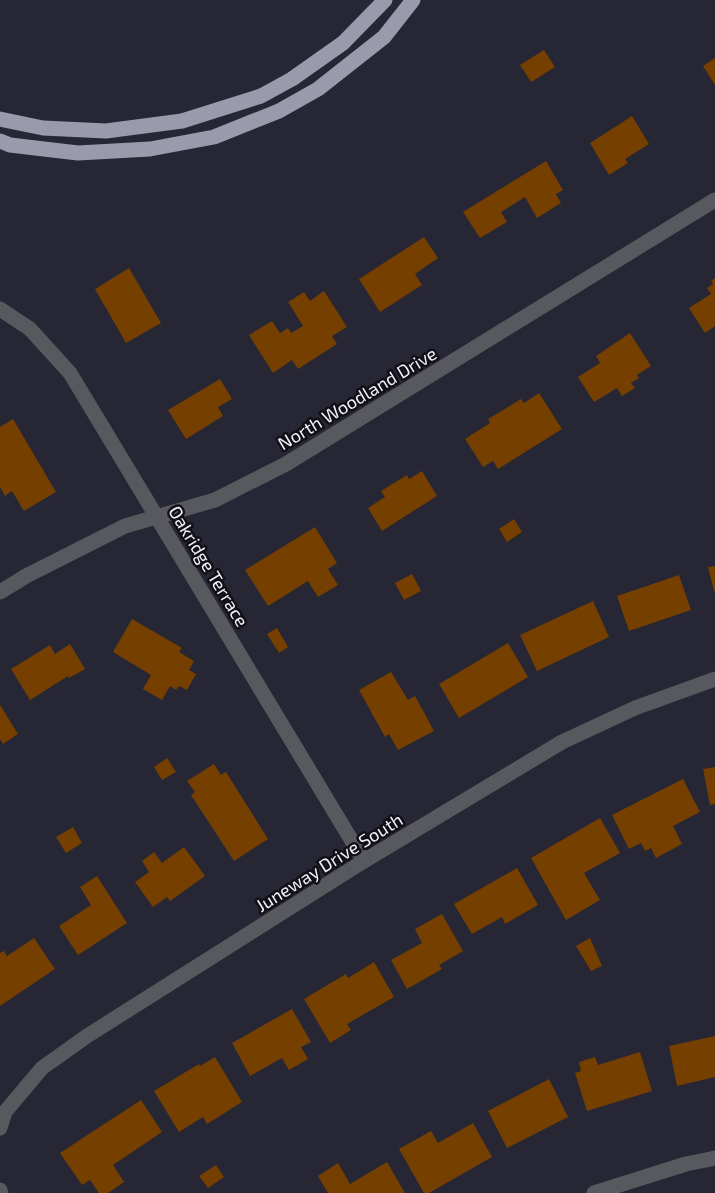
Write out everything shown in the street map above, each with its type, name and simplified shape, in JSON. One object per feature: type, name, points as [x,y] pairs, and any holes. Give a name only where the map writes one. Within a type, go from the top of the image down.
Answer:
[{"type":"highway","points":[[0,119],[43,128],[106,131],[182,121],[261,96],[292,79],[343,43],[385,0]]},
{"type":"highway","points":[[0,141],[78,153],[150,149],[214,136],[279,111],[318,89],[384,37],[413,0]]},
{"type":"street","name":"North Woodland Drive","points":[[0,592],[26,576],[125,526],[215,500],[286,464],[715,200]]},
{"type":"street","name":"Oakridge Terrace","points":[[0,309],[30,329],[70,374],[364,861]]},
{"type":"street","name":"Juneway Drive South","points":[[0,1128],[5,1112],[42,1068],[87,1036],[364,861],[562,742],[635,708],[715,678]]},
{"type":"street","points":[[594,1193],[686,1164],[715,1158]]},
{"type":"building","points":[[544,50],[555,67],[531,82],[520,65]]},
{"type":"building","points":[[715,58],[715,85],[703,66]]},
{"type":"building","points":[[632,116],[649,144],[625,159],[628,163],[609,175],[590,143]]},
{"type":"building","points":[[546,161],[563,190],[556,194],[561,203],[537,218],[525,197],[501,212],[507,222],[480,238],[463,212]]},
{"type":"building","points":[[424,237],[438,258],[415,274],[422,285],[380,312],[359,279]]},
{"type":"building","points":[[129,268],[161,323],[126,343],[95,289]]},
{"type":"building","points":[[715,278],[715,326],[705,333],[689,308],[711,294],[707,288],[713,284],[711,281]]},
{"type":"building","points":[[324,291],[347,327],[332,336],[337,344],[298,369],[292,360],[273,373],[249,335],[272,321],[280,333],[288,328],[291,333],[303,326],[288,302],[304,292],[310,301]]},
{"type":"building","points":[[630,333],[651,366],[637,375],[639,378],[631,383],[635,388],[622,396],[617,388],[594,402],[578,377],[600,363],[596,356]]},
{"type":"building","points":[[220,379],[232,399],[218,407],[223,416],[186,439],[168,410]]},
{"type":"building","points":[[539,393],[562,429],[498,469],[493,461],[483,467],[465,439],[490,423],[488,419],[521,399],[524,403]]},
{"type":"building","points":[[13,419],[56,492],[24,511],[12,491],[5,496],[0,487],[0,427]]},
{"type":"building","points":[[422,471],[437,496],[382,531],[368,508],[385,497],[381,491],[407,475],[409,479]]},
{"type":"building","points":[[514,519],[522,532],[507,542],[499,529]]},
{"type":"building","points":[[315,527],[337,563],[328,569],[338,585],[318,597],[308,581],[268,606],[245,570]]},
{"type":"building","points":[[715,566],[715,591],[714,591],[708,567]]},
{"type":"building","points":[[412,574],[421,591],[404,600],[395,583]]},
{"type":"building","points":[[679,575],[691,610],[629,631],[617,596]]},
{"type":"building","points":[[593,601],[609,637],[537,671],[520,635]]},
{"type":"building","points":[[132,619],[182,648],[179,652],[194,661],[189,670],[196,674],[187,690],[179,686],[176,690],[170,686],[162,700],[143,689],[151,675],[113,652]]},
{"type":"building","points":[[277,628],[288,647],[279,653],[267,634]]},
{"type":"building","points":[[508,643],[528,677],[459,718],[439,684]]},
{"type":"building","points":[[70,644],[85,669],[69,678],[68,676],[30,700],[11,669],[50,645],[55,654]]},
{"type":"building","points":[[391,672],[408,700],[415,696],[434,731],[398,750],[389,734],[385,737],[359,690]]},
{"type":"building","points":[[0,705],[18,734],[3,744],[0,739]]},
{"type":"building","points":[[167,758],[176,772],[162,780],[154,767]]},
{"type":"building","points":[[214,764],[221,775],[226,772],[268,839],[234,861],[191,795],[195,792],[187,781]]},
{"type":"building","points":[[715,767],[715,804],[710,805],[703,769]]},
{"type":"building","points":[[683,779],[700,812],[673,826],[682,844],[656,858],[651,848],[645,851],[641,843],[629,849],[612,815]]},
{"type":"building","points":[[600,818],[620,853],[584,873],[600,900],[566,920],[531,858]]},
{"type":"building","points":[[73,827],[82,843],[66,853],[56,837]]},
{"type":"building","points":[[184,847],[205,876],[170,901],[167,897],[153,907],[135,882],[149,872],[142,861],[154,852],[162,863]]},
{"type":"building","points":[[517,868],[538,905],[505,924],[502,917],[472,934],[454,904]]},
{"type":"building","points":[[97,876],[127,923],[78,955],[59,926],[91,905],[80,887]]},
{"type":"building","points":[[442,914],[463,951],[439,965],[442,969],[407,989],[391,960],[422,943],[415,929]]},
{"type":"building","points":[[34,938],[55,969],[0,1006],[0,953],[4,951],[7,956]]},
{"type":"building","points":[[590,938],[602,966],[591,971],[576,946]]},
{"type":"building","points":[[374,962],[394,997],[347,1024],[351,1030],[330,1043],[304,999],[346,974],[348,978]]},
{"type":"building","points":[[292,1009],[311,1042],[301,1047],[308,1059],[289,1070],[282,1058],[250,1076],[232,1043]]},
{"type":"building","points":[[715,1036],[715,1077],[677,1086],[669,1046]]},
{"type":"building","points":[[640,1052],[652,1091],[587,1111],[575,1073],[581,1071],[579,1062],[595,1057],[598,1065]]},
{"type":"building","points":[[215,1057],[242,1102],[207,1124],[203,1117],[179,1132],[154,1091],[199,1064],[200,1066]]},
{"type":"building","points":[[549,1079],[568,1117],[507,1148],[488,1111]]},
{"type":"building","points":[[141,1100],[162,1132],[113,1165],[124,1182],[108,1193],[99,1193],[90,1180],[82,1185],[60,1153]]},
{"type":"building","points":[[473,1123],[492,1157],[429,1193],[424,1193],[399,1149],[431,1131],[438,1143]]},
{"type":"building","points":[[387,1162],[405,1193],[328,1193],[318,1176],[338,1163],[350,1184]]},
{"type":"building","points":[[216,1165],[224,1177],[208,1188],[199,1176]]}]
